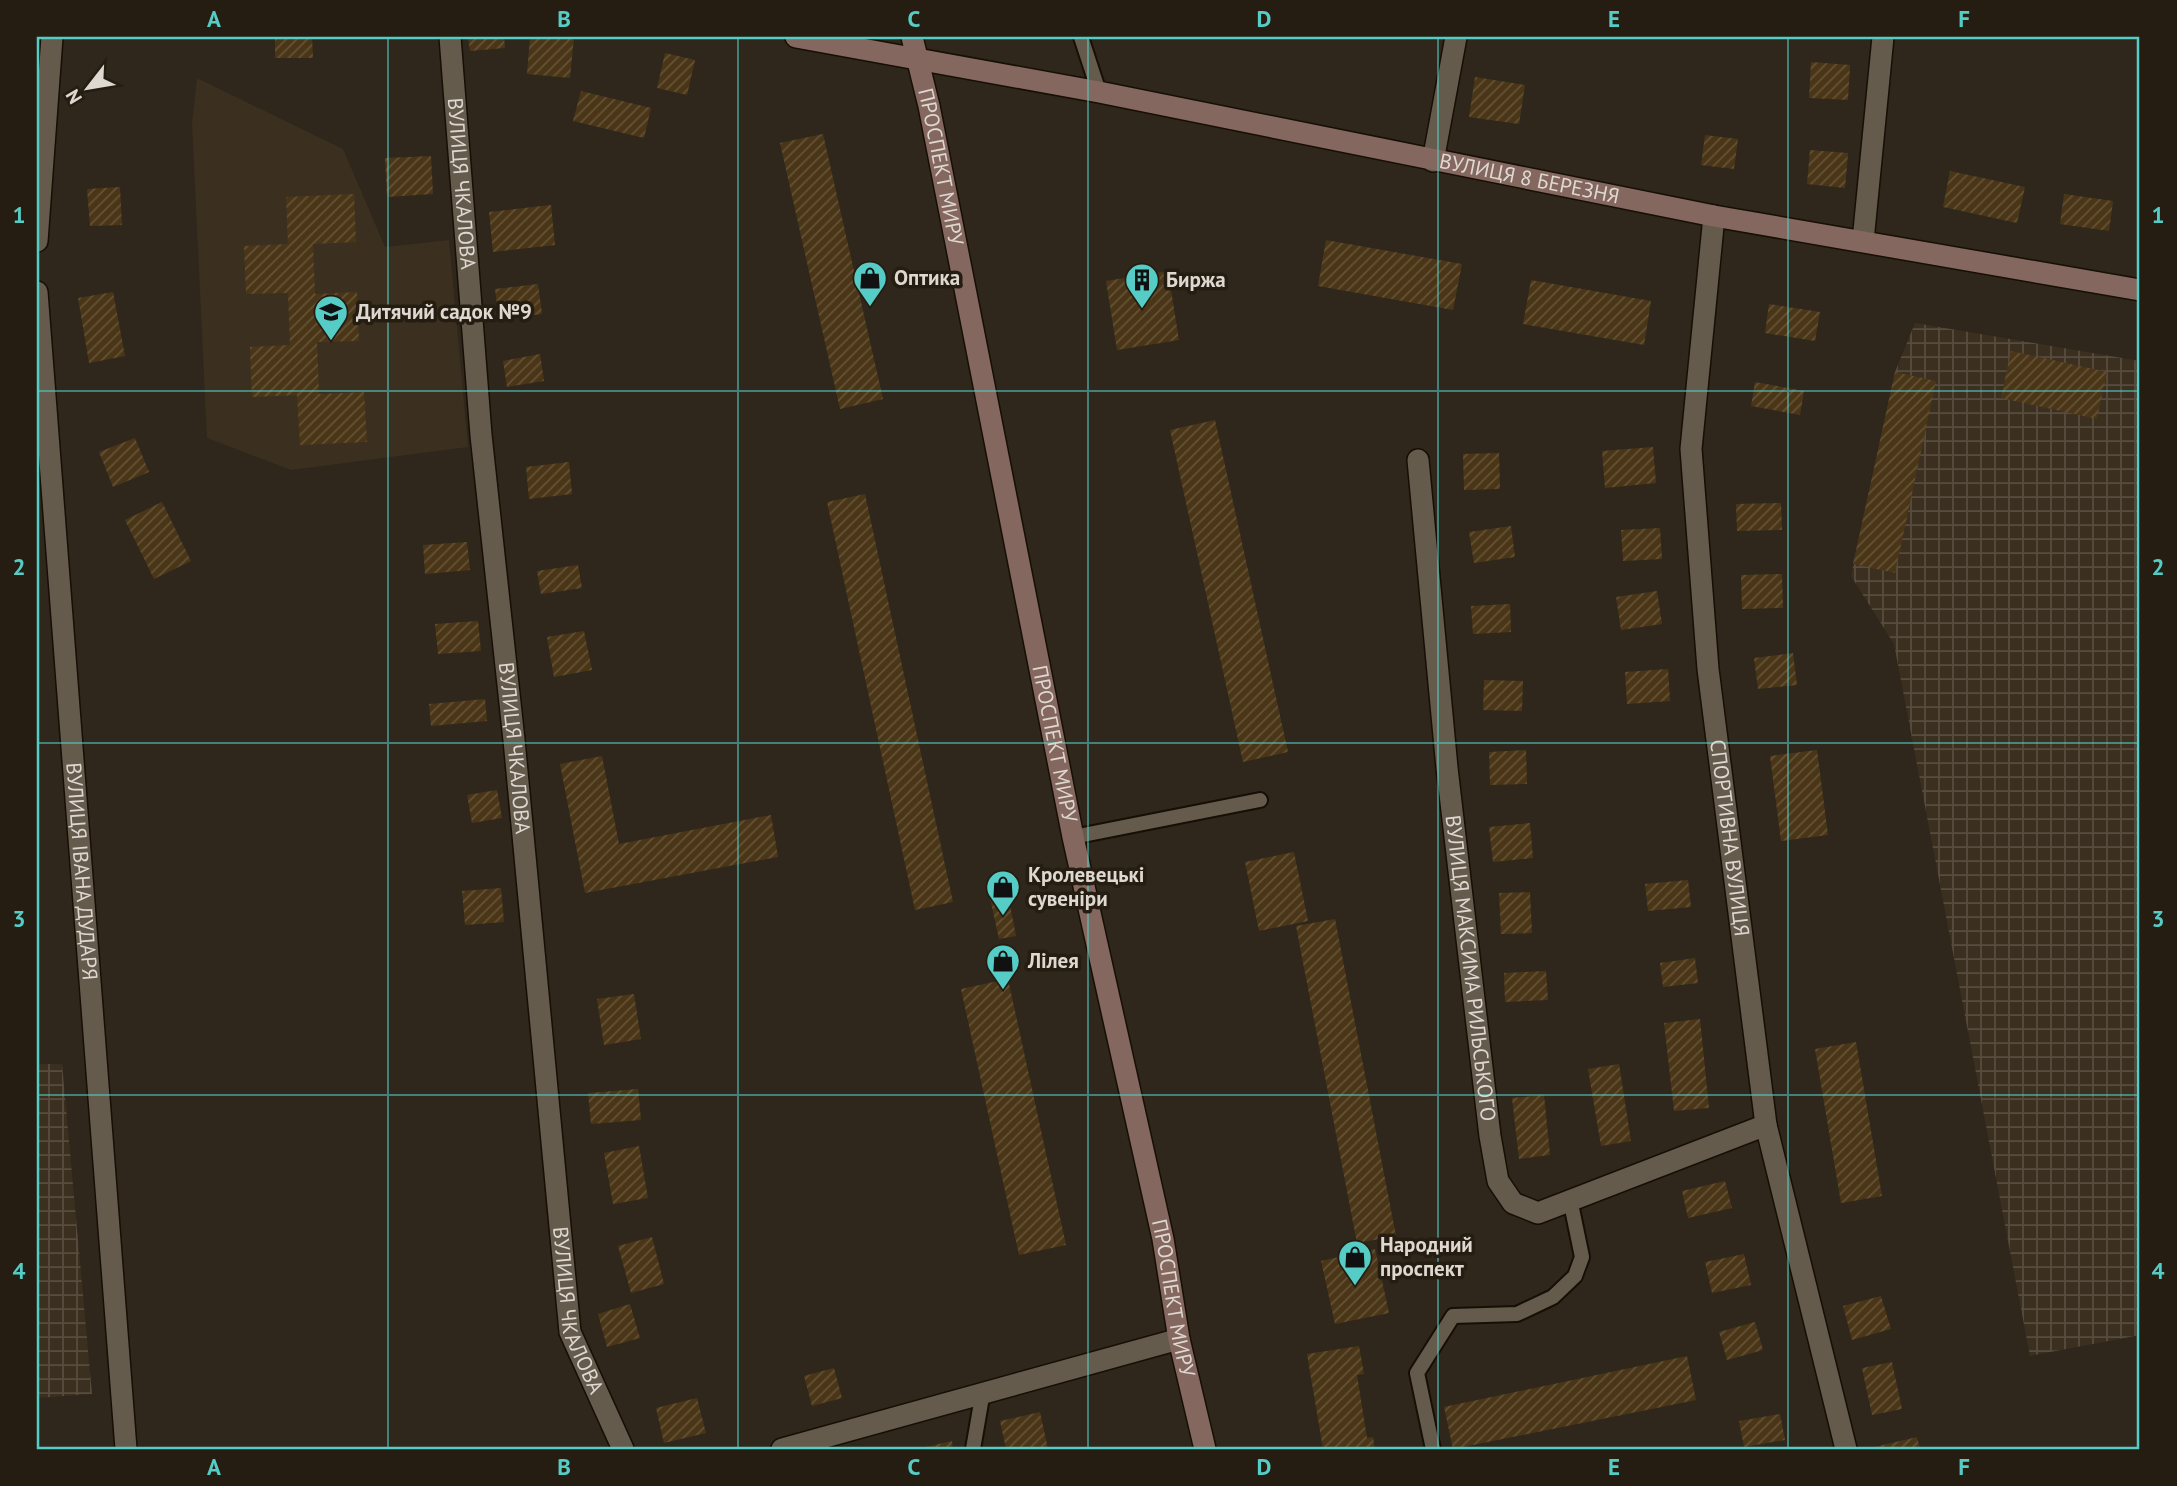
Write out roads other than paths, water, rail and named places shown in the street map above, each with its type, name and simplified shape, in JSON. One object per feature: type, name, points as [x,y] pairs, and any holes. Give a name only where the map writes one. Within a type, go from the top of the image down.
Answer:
[{"type":"street","points":[[37,241],[52,37]]},
{"type":"street","name":"ВУЛИЦЯ ЧКАЛОВА","points":[[450,37],[481,435],[514,740],[570,1332],[623,1449]]},
{"type":"street","name":"ВУЛИЦЯ 8 БЕРЕЗНЯ","points":[[796,37],[1099,92],[1714,216],[2140,290]]},
{"type":"street","name":"ПРОСПЕКТ МИРУ","points":[[912,37],[919,61],[1073,837],[1163,1239],[1179,1339],[1205,1449]]},
{"type":"street","points":[[1433,161],[1456,37]]},
{"type":"street","points":[[1863,241],[1883,37]]},
{"type":"street","name":"СПОРТИВНА ВУЛИЦЯ","points":[[1714,216],[1691,449],[1708,669],[1766,1125],[1846,1449]]},
{"type":"street","name":"ВУЛИЦЯ ІВАНА ДУДАРЯ","points":[[37,292],[126,1449]]},
{"type":"street","name":"ВУЛИЦЯ МАКСИМА РИЛЬСЬКОГО","points":[[1418,460],[1447,768],[1490,1136],[1498,1181],[1513,1203],[1538,1213],[1766,1125]]},
{"type":"street","points":[[782,1449],[983,1391],[1179,1339]]},
{"type":"lane","points":[[1081,37],[1099,92]]},
{"type":"lane","points":[[1073,837],[1260,800]]},
{"type":"lane","points":[[1433,1449],[1416,1373],[1453,1316],[1517,1314],[1553,1297],[1575,1276],[1582,1257],[1570,1199]]},
{"type":"lane","points":[[973,1449],[983,1391]]},
{"type":"place","name":"Оптика","points":[[870,308]]},
{"type":"place","name":"Биржа","points":[[1142,310]]},
{"type":"place","name":"Дитячий садок №9","points":[[331,342]]},
{"type":"place","name":"Кролевецькі сувеніри","points":[[1003,917]]},
{"type":"place","name":"Лілея","points":[[1003,991]]},
{"type":"place","name":"Народний проспект","points":[[1355,1287]]}]
